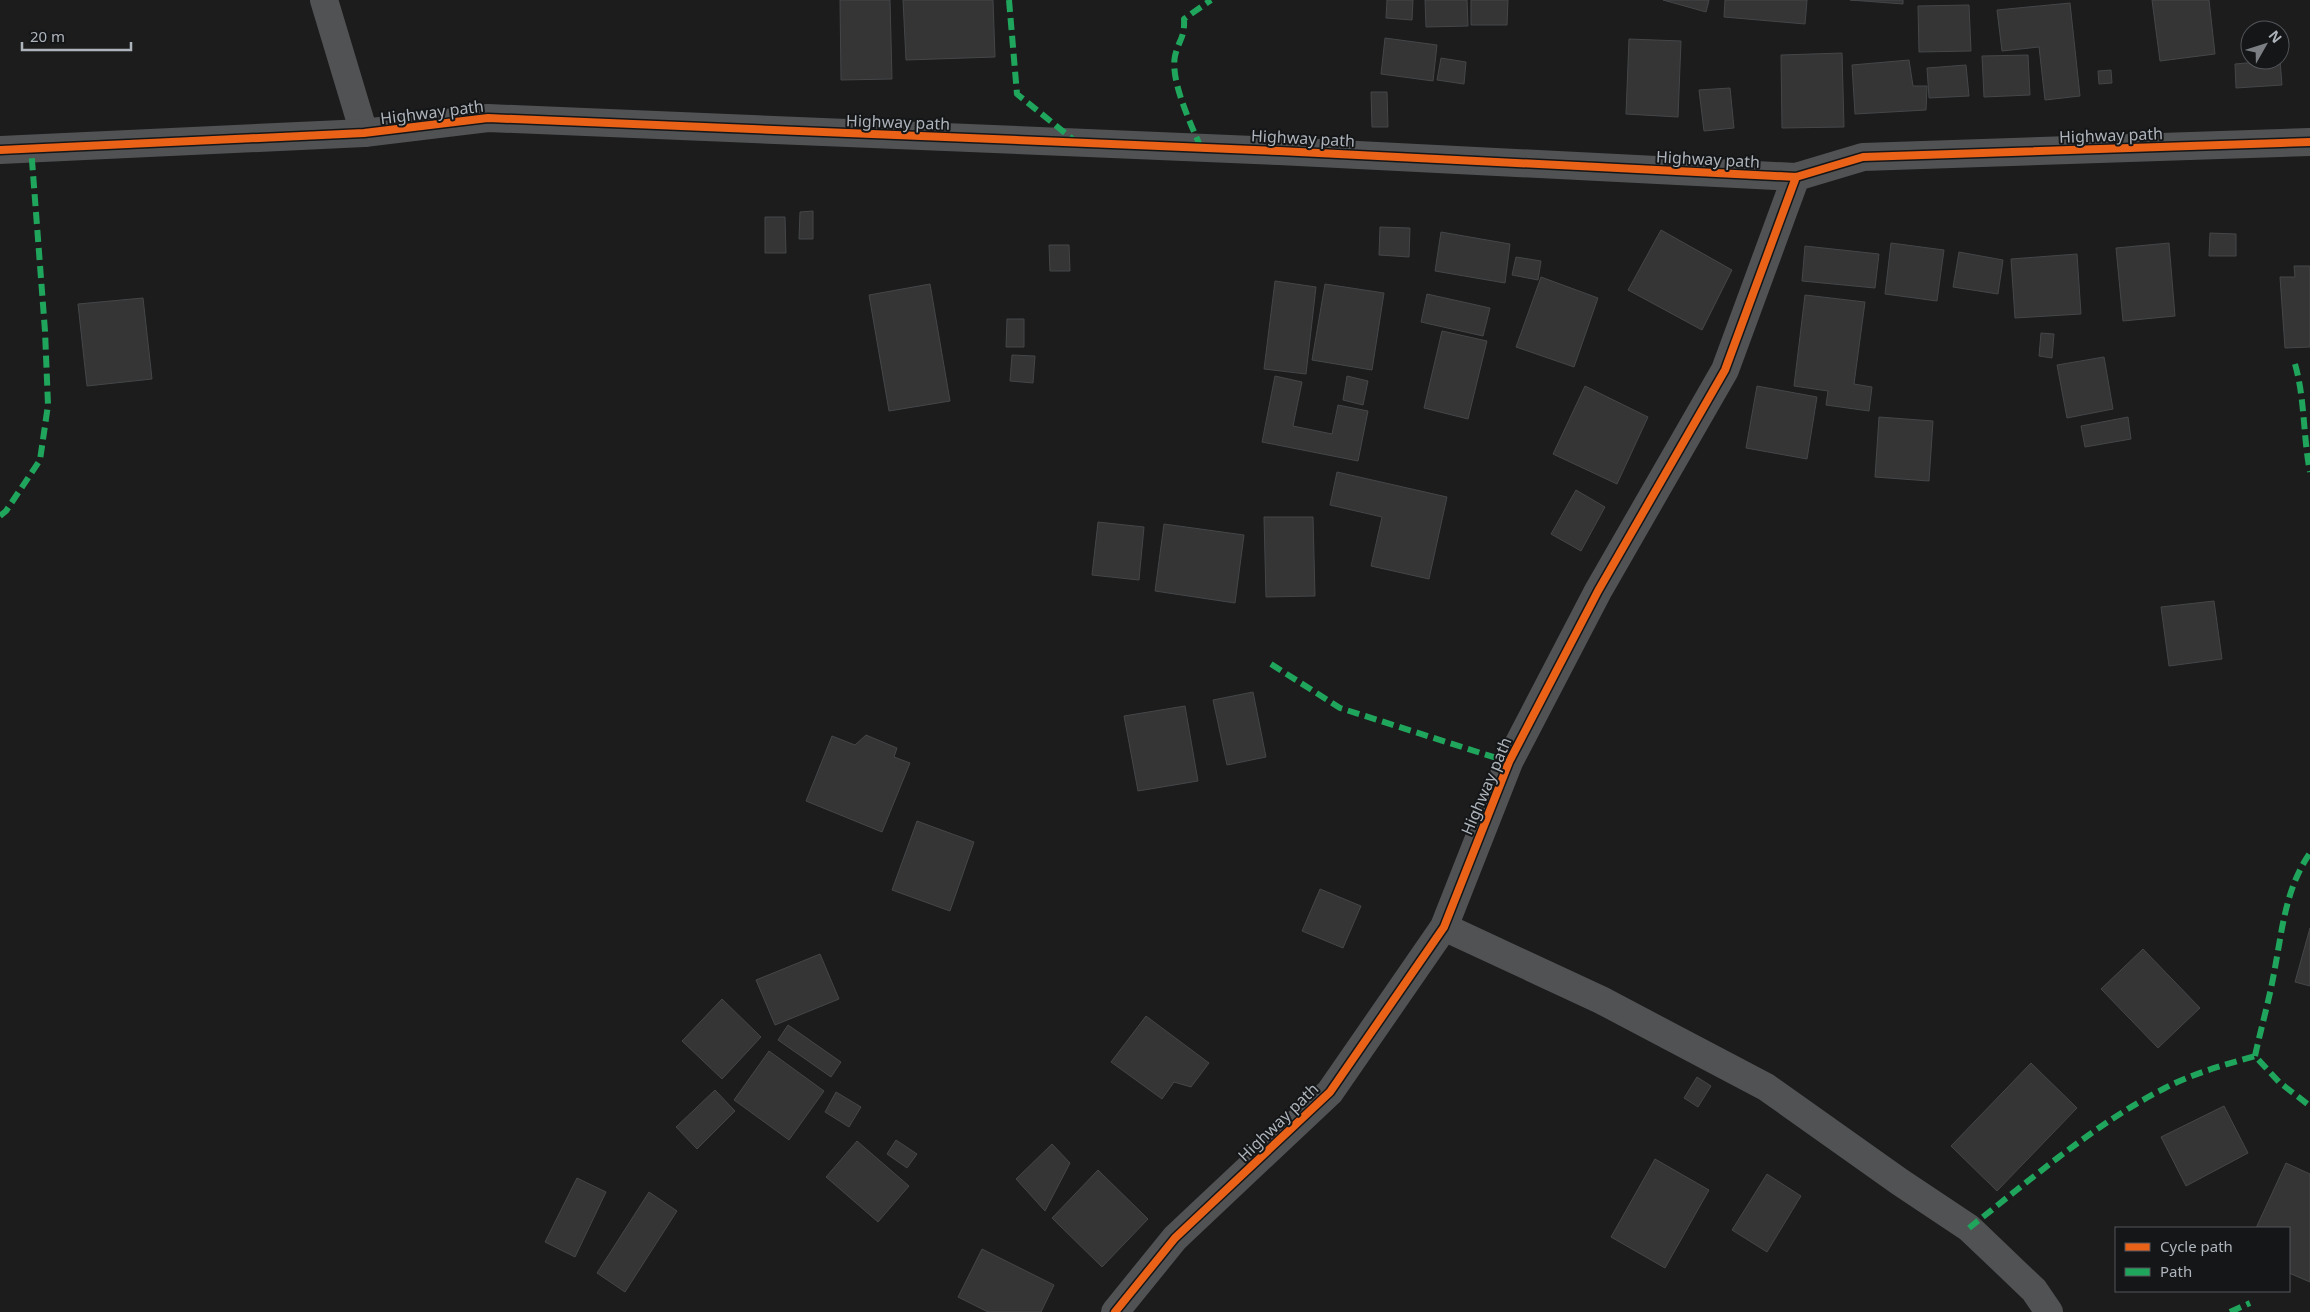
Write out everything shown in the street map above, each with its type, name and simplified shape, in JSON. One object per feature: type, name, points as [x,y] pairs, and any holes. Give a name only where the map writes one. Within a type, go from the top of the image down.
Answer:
[{"type":"street","points":[[324,0],[364,133]]},
{"type":"street","name":"Highway path","points":[[0,150],[364,133],[488,118],[1279,151],[1796,177],[1863,157],[2310,142]]},
{"type":"street","name":"Highway path","points":[[1114,1312],[1175,1238],[1330,1092],[1444,927],[1509,762],[1598,591],[1725,370],[1796,177]]},
{"type":"street","points":[[1444,927],[1601,1000],[1766,1087],[1900,1182],[1969,1228],[2034,1290],[2049,1312]]},
{"type":"building","points":[[840,0],[890,0],[892,79],[841,80]]},
{"type":"building","points":[[903,0],[993,0],[995,57],[906,60]]},
{"type":"building","points":[[1387,0],[1413,0],[1412,20],[1386,18]]},
{"type":"building","points":[[1425,0],[1467,0],[1468,26],[1426,27]]},
{"type":"building","points":[[1471,0],[1508,0],[1507,25],[1471,25]]},
{"type":"building","points":[[1663,0],[1709,0],[1706,12]]},
{"type":"building","points":[[1725,0],[1807,0],[1805,24],[1724,17]]},
{"type":"building","points":[[1850,0],[1903,0],[1903,4]]},
{"type":"building","points":[[2152,0],[2209,0],[2215,54],[2160,61]]},
{"type":"building","points":[[2070,3],[2080,96],[2045,100],[2039,47],[2002,51],[1997,10]]},
{"type":"building","points":[[1969,5],[1971,51],[1919,52],[1918,6]]},
{"type":"building","points":[[1385,38],[1437,45],[1433,81],[1381,74]]},
{"type":"building","points":[[1629,39],[1681,41],[1678,117],[1626,114]]},
{"type":"building","points":[[1842,53],[1844,127],[1782,128],[1781,55]]},
{"type":"building","points":[[2028,55],[2030,95],[1984,97],[1982,56]]},
{"type":"building","points":[[1441,58],[1466,62],[1464,84],[1437,80]]},
{"type":"building","points":[[1909,60],[1913,86],[1927,86],[1926,110],[1855,114],[1852,65]]},
{"type":"building","points":[[2235,64],[2240,64],[2240,70],[2281,70],[2282,85],[2236,88]]},
{"type":"building","points":[[1966,65],[1969,96],[1929,98],[1927,68]]},
{"type":"building","points":[[2111,70],[2112,83],[2099,84],[2098,71]]},
{"type":"building","points":[[1730,88],[1734,128],[1704,131],[1699,90]]},
{"type":"building","points":[[1371,92],[1387,92],[1388,127],[1372,127]]},
{"type":"building","points":[[813,211],[813,239],[799,239],[800,212]]},
{"type":"building","points":[[765,217],[785,217],[786,253],[765,253]]},
{"type":"building","points":[[1380,227],[1410,228],[1409,257],[1379,255]]},
{"type":"building","points":[[1661,230],[1732,270],[1702,330],[1628,290]]},
{"type":"building","points":[[1441,232],[1510,244],[1505,283],[1435,271]]},
{"type":"building","points":[[2210,233],[2236,234],[2236,256],[2209,256]]},
{"type":"building","points":[[1891,243],[1944,250],[1937,301],[1885,294]]},
{"type":"building","points":[[2169,243],[2175,316],[2123,321],[2116,248]]},
{"type":"building","points":[[1049,245],[1069,245],[1070,271],[1050,271]]},
{"type":"building","points":[[1805,246],[1879,254],[1875,288],[1802,281]]},
{"type":"building","points":[[1959,252],[2003,260],[1998,294],[1953,287]]},
{"type":"building","points":[[2077,254],[2081,314],[2015,318],[2011,259]]},
{"type":"building","points":[[1516,257],[1541,261],[1538,280],[1512,275]]},
{"type":"building","points":[[2294,266],[2310,266],[2310,347],[2285,348],[2280,277],[2295,277]]},
{"type":"building","points":[[1541,277],[1598,298],[1574,367],[1516,347]]},
{"type":"building","points":[[1275,281],[1316,287],[1306,374],[1264,369]]},
{"type":"building","points":[[930,284],[950,401],[889,411],[869,295]]},
{"type":"building","points":[[1325,284],[1384,293],[1372,370],[1312,360]]},
{"type":"building","points":[[1427,294],[1490,308],[1483,336],[1421,322]]},
{"type":"building","points":[[1805,295],[1865,302],[1854,384],[1872,387],[1869,411],[1826,405],[1828,391],[1794,386]]},
{"type":"building","points":[[143,298],[152,379],[87,386],[78,304]]},
{"type":"building","points":[[1007,319],[1024,319],[1024,347],[1006,347]]},
{"type":"building","points":[[1442,331],[1487,341],[1468,419],[1424,408]]},
{"type":"building","points":[[2041,333],[2054,334],[2052,358],[2039,356]]},
{"type":"building","points":[[1012,355],[1035,356],[1033,383],[1010,381]]},
{"type":"building","points":[[2104,357],[2113,409],[2067,418],[2057,365]]},
{"type":"building","points":[[1275,376],[1302,382],[1293,426],[1332,434],[1338,405],[1368,411],[1358,461],[1262,442]]},
{"type":"building","points":[[1347,376],[1368,381],[1363,405],[1343,400]]},
{"type":"building","points":[[1585,386],[1648,417],[1617,484],[1553,454]]},
{"type":"building","points":[[1757,386],[1817,397],[1807,459],[1746,448]]},
{"type":"building","points":[[1879,417],[1933,421],[1929,481],[1875,477]]},
{"type":"building","points":[[2128,417],[2131,439],[2085,447],[2081,426]]},
{"type":"building","points":[[1337,472],[1447,497],[1429,579],[1371,566],[1382,517],[1330,505]]},
{"type":"building","points":[[1576,490],[1605,507],[1581,551],[1551,534]]},
{"type":"building","points":[[1264,517],[1313,517],[1315,596],[1266,597]]},
{"type":"building","points":[[1098,522],[1144,527],[1139,580],[1092,575]]},
{"type":"building","points":[[1164,524],[1244,535],[1235,603],[1155,591]]},
{"type":"building","points":[[2214,601],[2222,659],[2169,666],[2161,607]]},
{"type":"building","points":[[1253,692],[1266,757],[1227,765],[1213,700]]},
{"type":"building","points":[[1185,706],[1198,781],[1138,791],[1124,716]]},
{"type":"building","points":[[866,735],[897,748],[894,757],[910,763],[882,832],[806,801],[832,736],[855,745]]},
{"type":"building","points":[[917,821],[974,842],[950,911],[892,890]]},
{"type":"building","points":[[1320,889],[1361,906],[1343,948],[1302,931]]},
{"type":"building","points":[[2310,928],[2310,986],[2295,982]]},
{"type":"building","points":[[2143,949],[2200,1008],[2158,1048],[2101,989]]},
{"type":"building","points":[[820,954],[839,999],[775,1025],[756,980]]},
{"type":"building","points":[[722,999],[761,1037],[722,1079],[682,1041]]},
{"type":"building","points":[[1146,1016],[1209,1063],[1191,1087],[1174,1082],[1162,1099],[1111,1062]]},
{"type":"building","points":[[788,1025],[841,1062],[831,1077],[778,1040]]},
{"type":"building","points":[[769,1051],[824,1091],[789,1140],[734,1100]]},
{"type":"building","points":[[2031,1063],[2077,1108],[1997,1191],[1951,1146]]},
{"type":"building","points":[[1697,1077],[1711,1086],[1698,1107],[1684,1098]]},
{"type":"building","points":[[715,1090],[735,1111],[697,1149],[676,1127]]},
{"type":"building","points":[[836,1092],[861,1107],[849,1127],[825,1112]]},
{"type":"building","points":[[2224,1106],[2248,1153],[2186,1186],[2161,1137]]},
{"type":"building","points":[[896,1140],[917,1154],[907,1168],[887,1154]]},
{"type":"building","points":[[857,1141],[909,1186],[878,1222],[826,1177]]},
{"type":"building","points":[[1052,1144],[1070,1163],[1045,1211],[1016,1179]]},
{"type":"building","points":[[1655,1159],[1709,1190],[1665,1268],[1611,1237]]},
{"type":"building","points":[[2286,1163],[2310,1174],[2310,1282],[2290,1273],[2290,1227],[2256,1227]]},
{"type":"building","points":[[1098,1170],[1148,1219],[1102,1267],[1052,1218]]},
{"type":"building","points":[[1767,1174],[1801,1196],[1767,1252],[1732,1230]]},
{"type":"building","points":[[577,1178],[606,1192],[575,1257],[545,1242]]},
{"type":"building","points":[[649,1192],[677,1211],[625,1292],[597,1273]]},
{"type":"building","points":[[982,1249],[1054,1285],[1041,1312],[988,1312],[958,1297]]},
{"type":"marked path","points":[[1009,0],[1017,94],[1075,141]]},
{"type":"marked path","points":[[1201,148],[1178,90],[1174,66],[1175,56],[1183,35],[1184,19],[1211,0]]},
{"type":"marked path","points":[[0,516],[6,511],[40,460],[48,405],[45,331],[31,147]]},
{"type":"marked path","points":[[2295,364],[2301,391],[2310,472]]},
{"type":"marked path","points":[[1271,664],[1340,708],[1509,762]]},
{"type":"marked path","points":[[2255,1056],[2290,896],[2295,881],[2310,853]]},
{"type":"marked path","points":[[1969,1228],[2064,1153],[2114,1118],[2165,1088],[2198,1074],[2255,1056],[2279,1082],[2310,1106]]},
{"type":"marked path","points":[[2230,1312],[2250,1303]]},
{"type":"cycle path","points":[[0,150],[364,133],[488,118],[1279,151],[1796,177],[1863,157],[2310,142]]},
{"type":"cycle path","points":[[1115,1312],[1175,1238],[1330,1092],[1444,927],[1509,762],[1598,591],[1725,370],[1796,177]]}]
